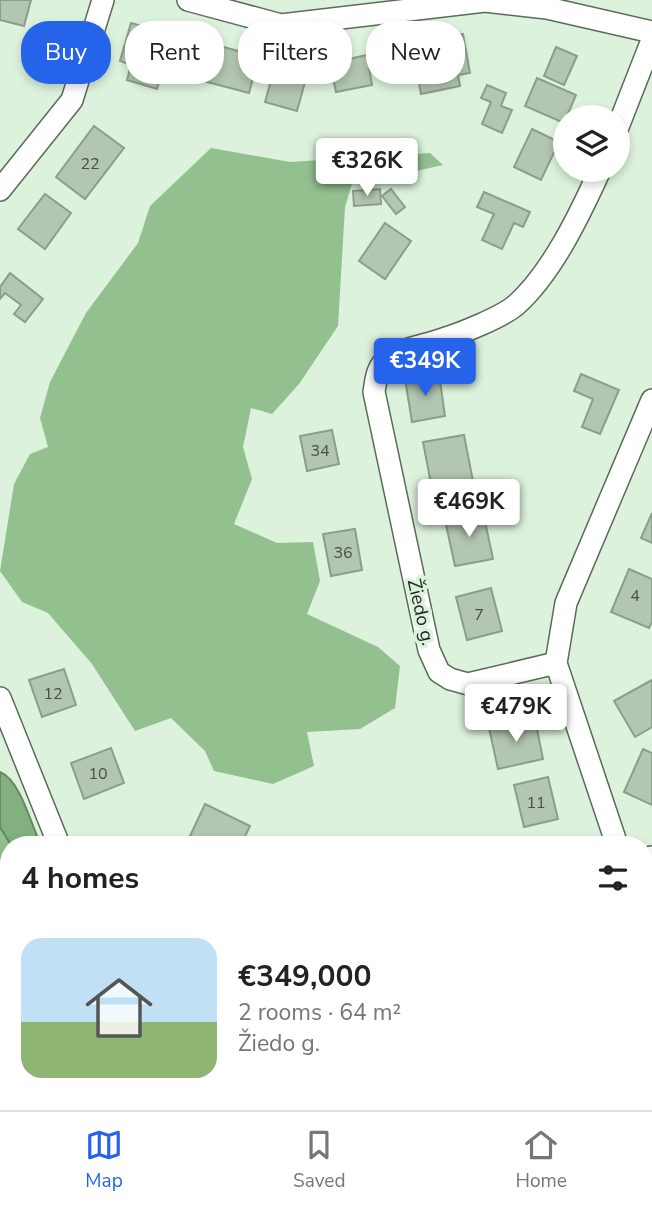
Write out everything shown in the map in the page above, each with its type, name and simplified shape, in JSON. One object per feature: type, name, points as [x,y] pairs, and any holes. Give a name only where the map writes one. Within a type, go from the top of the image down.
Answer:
[{"type":"street","points":[[0,190],[72,100],[103,0]]},
{"type":"street","points":[[188,0],[281,25],[485,1],[547,8],[652,32]]},
{"type":"street","points":[[627,105],[652,40]]},
{"type":"street","name":"Žiedo g.","points":[[556,663],[468,684],[450,680],[439,672],[429,650],[374,392],[376,375],[383,364],[396,354],[445,339],[515,306],[547,269],[581,213],[595,182]]},
{"type":"street","points":[[614,836],[556,663],[566,603],[652,400]]},
{"type":"street","points":[[0,698],[55,836]]},
{"type":"shaded area","points":[[211,148],[290,162],[430,153],[443,165],[407,173],[396,183],[352,184],[345,207],[338,326],[299,384],[272,414],[251,408],[243,447],[252,479],[234,524],[277,543],[313,542],[320,581],[307,614],[378,647],[400,666],[395,708],[360,729],[307,732],[314,766],[273,784],[214,771],[205,751],[171,718],[135,731],[92,664],[48,613],[22,602],[0,571],[14,484],[30,454],[48,447],[40,418],[50,382],[86,313],[138,243],[150,206]]},
{"type":"shaded area","points":[[0,772],[14,784],[20,794],[37,836],[6,836],[0,827]]},
{"type":"building","points":[[0,0],[31,0],[25,21],[21,21],[21,25],[0,20]]},
{"type":"building","points":[[125,44],[125,63],[120,61]]},
{"type":"building","points":[[465,45],[470,73],[465,74]]},
{"type":"building","points":[[224,47],[238,51],[238,84],[252,84],[249,93],[215,84],[224,84]]},
{"type":"building","points":[[556,47],[577,56],[564,85],[544,76]]},
{"type":"building","points":[[366,55],[366,84],[372,85],[336,92],[334,84],[352,84],[352,58]]},
{"type":"building","points":[[537,78],[576,95],[572,105],[553,105],[553,118],[525,106]]},
{"type":"building","points":[[140,84],[158,84],[157,89]]},
{"type":"building","points":[[270,84],[304,84],[297,111],[265,102]]},
{"type":"building","points":[[419,84],[460,84],[460,86],[421,94]]},
{"type":"building","points":[[487,85],[506,93],[501,106],[512,110],[502,133],[482,124],[491,102],[481,98]]},
{"type":"building","points":[[94,126],[124,148],[85,199],[56,177]]},
{"type":"building","points":[[532,129],[553,139],[553,155],[541,180],[514,167]]},
{"type":"building","points":[[380,189],[381,204],[354,206],[353,191]]},
{"type":"building","points":[[391,189],[405,207],[396,214],[382,196]]},
{"type":"building","points":[[484,192],[530,212],[523,227],[514,223],[502,249],[482,240],[494,214],[477,207]]},
{"type":"building","points":[[45,194],[71,213],[45,249],[18,229]]},
{"type":"building","points":[[385,223],[411,241],[385,279],[359,261]]},
{"type":"building","points":[[10,273],[43,299],[25,322],[14,314],[21,305],[5,293],[0,299],[0,287]]},
{"type":"building","points":[[439,374],[445,416],[412,422],[405,379]]},
{"type":"building","points":[[581,374],[619,390],[600,434],[582,427],[593,399],[574,391]]},
{"type":"building","points":[[332,430],[339,464],[307,471],[300,436]]},
{"type":"building","points":[[464,435],[473,481],[432,489],[423,442]]},
{"type":"building","points":[[483,512],[493,559],[455,566],[445,520]]},
{"type":"building","points":[[652,513],[652,543],[641,538]]},
{"type":"building","points":[[355,529],[362,570],[331,576],[323,534]]},
{"type":"building","points":[[629,569],[652,579],[652,622],[649,628],[611,612]]},
{"type":"building","points":[[491,588],[502,631],[467,640],[456,597]]},
{"type":"building","points":[[64,669],[76,705],[42,717],[29,680]]},
{"type":"building","points":[[652,680],[652,727],[635,737],[614,701]]},
{"type":"building","points":[[535,719],[543,759],[498,769],[489,728]]},
{"type":"building","points":[[111,748],[124,783],[84,799],[71,763]]},
{"type":"building","points":[[643,749],[652,753],[652,805],[624,792]]},
{"type":"building","points":[[548,777],[558,819],[524,827],[514,785]]},
{"type":"building","points":[[205,804],[250,826],[245,836],[190,836]]}]
